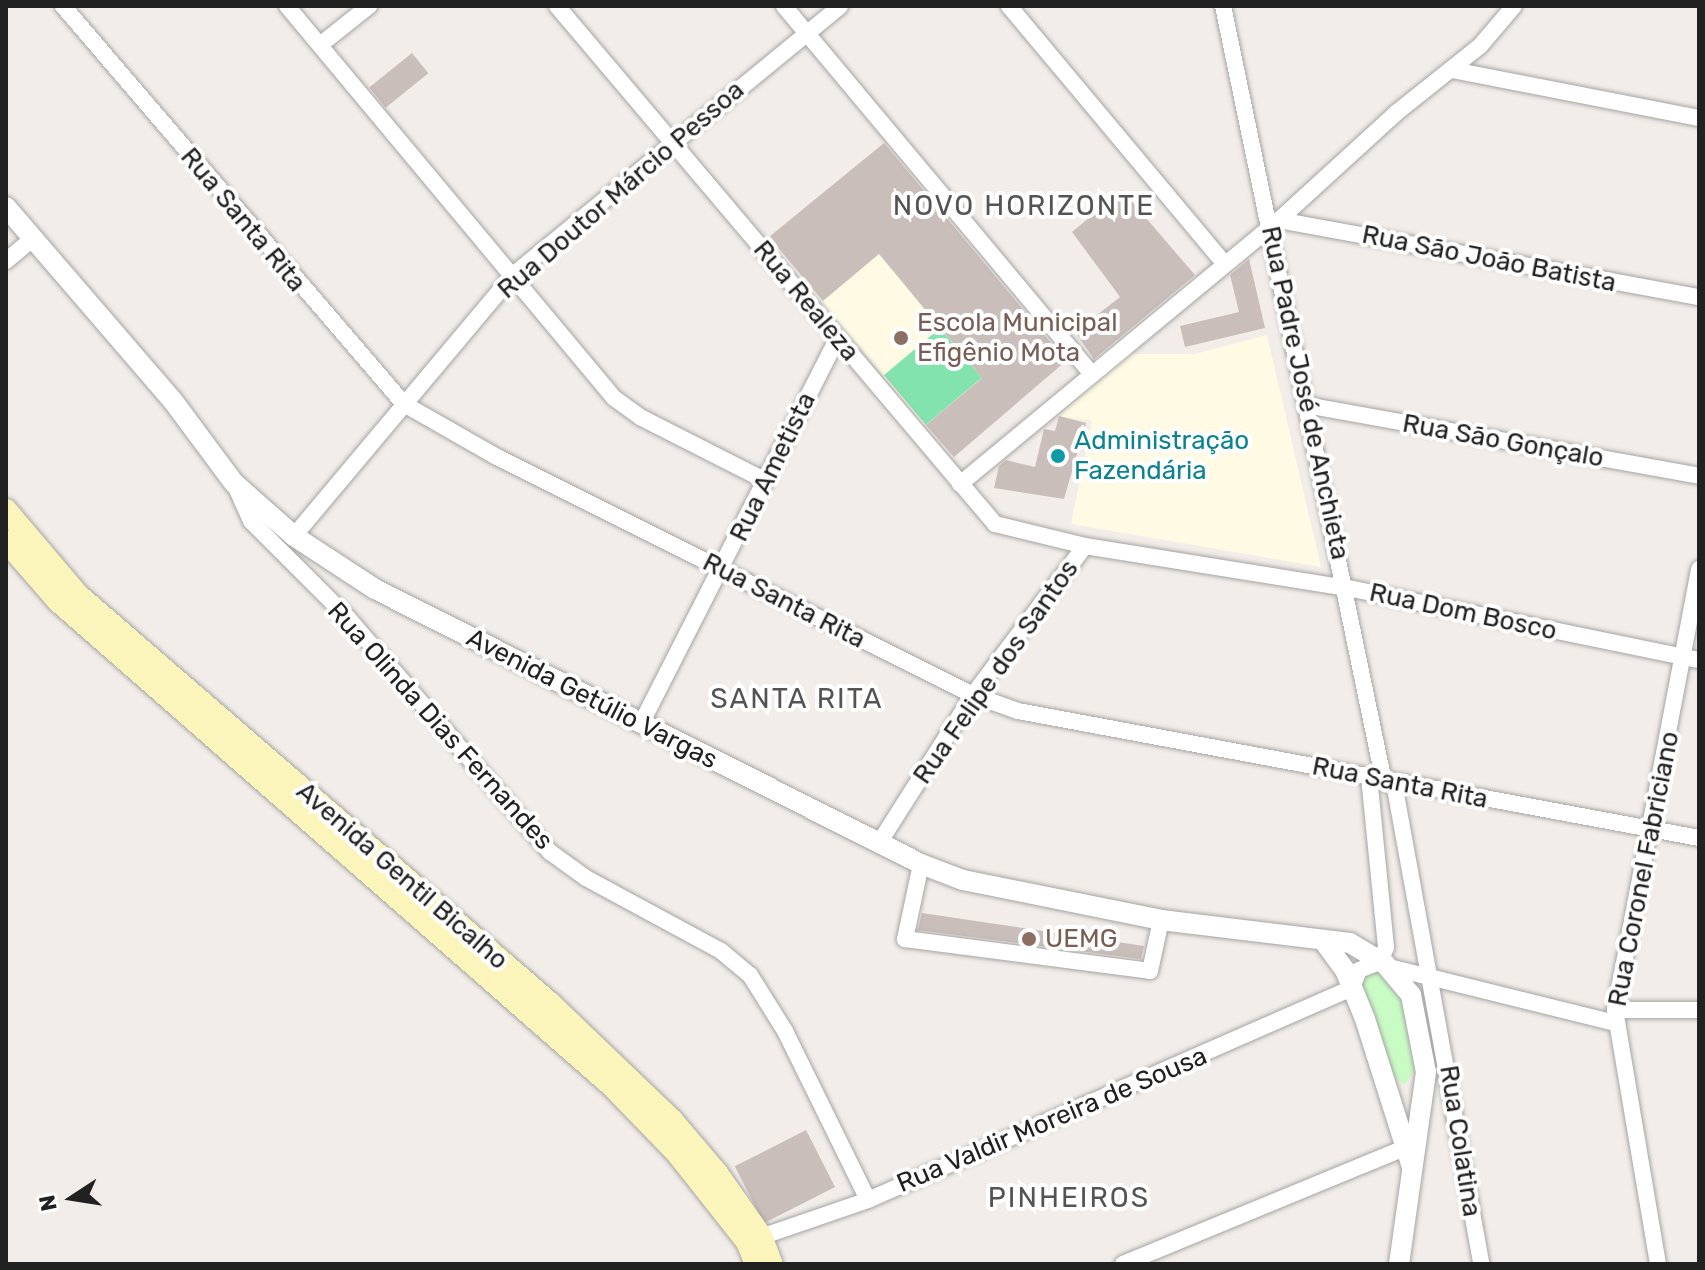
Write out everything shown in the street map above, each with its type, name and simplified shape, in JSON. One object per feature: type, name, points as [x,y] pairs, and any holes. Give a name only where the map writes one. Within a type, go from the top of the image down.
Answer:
[{"type":"main road","name":"Avenida Gentil Bicalho","points":[[6,510],[78,595],[576,1027],[672,1120],[772,1264]]},
{"type":"main road","name":"Avenida Gentil Bicalho","points":[[6,541],[90,629],[612,1086],[754,1239],[756,1264]]},
{"type":"street","name":"Rua Santa Rita","points":[[63,6],[404,404],[495,456],[973,695],[1062,722],[1699,838]]},
{"type":"street","points":[[287,6],[614,398],[640,417],[766,481]]},
{"type":"street","points":[[320,45],[369,6]]},
{"type":"street","name":"Rua Realeza","points":[[557,6],[995,524],[1085,546]]},
{"type":"street","points":[[784,6],[1092,374]]},
{"type":"street","name":"Rua Doutor Márcio Pessoa","points":[[281,534],[404,404],[513,275],[672,141],[840,6]]},
{"type":"street","points":[[1009,6],[1223,262]]},
{"type":"street","name":"Rua Padre José de Anchieta","points":[[1223,6],[1274,223],[1306,405],[1348,588],[1383,781],[1445,1048]]},
{"type":"street","points":[[960,484],[1223,262],[1274,223],[1452,70],[1514,6]]},
{"type":"street","points":[[1452,70],[1699,118]]},
{"type":"street","name":"Avenida Getúlio Vargas","points":[[6,207],[173,401],[234,483],[281,534],[375,589],[881,840],[921,864],[1003,890],[1161,920],[1350,943],[1384,964]]},
{"type":"street","name":"Rua São João Batista","points":[[1274,223],[1699,297]]},
{"type":"street","points":[[6,261],[33,238]]},
{"type":"street","name":"Rua Ametista","points":[[642,722],[837,339]]},
{"type":"street","name":"Rua São Gonçalo","points":[[1306,405],[1699,476]]},
{"type":"street","name":"Rua Olinda Dias Fernandes","points":[[281,534],[348,618],[550,852],[586,878],[721,951],[750,975],[785,1031],[868,1200]]},
{"type":"street","name":"Rua Dom Bosco","points":[[1085,546],[1348,588],[1691,659]]},
{"type":"street","name":"Rua Felipe dos Santos","points":[[881,840],[973,695],[1085,546]]},
{"type":"street","name":"Rua Coronel Fabriciano","points":[[1658,1264],[1616,1016],[1651,829],[1691,659],[1699,569]]},
{"type":"street","name":"Rua Padre José de Anchieta","points":[[1383,781],[1387,922],[1384,964]]},
{"type":"street","points":[[921,864],[905,939],[1150,971],[1161,920]]},
{"type":"street","points":[[1323,940],[1352,988],[1411,1145]]},
{"type":"street","points":[[1384,964],[1411,995],[1419,1018],[1426,1078],[1411,1145],[1412,1167],[1399,1264]]},
{"type":"street","points":[[1352,988],[1359,970],[1384,964],[1431,978],[1616,1016],[1699,1010]]},
{"type":"street","name":"Rua Valdir Moreira de Sousa","points":[[754,1239],[868,1200],[1352,988]]},
{"type":"street","name":"Rua Colatina","points":[[1426,1078],[1445,1048]]},
{"type":"street","name":"Rua Colatina","points":[[1445,1048],[1481,1264]]},
{"type":"street","points":[[1389,1091],[1426,1078]]},
{"type":"street","points":[[1123,1264],[1411,1145]]},
{"type":"shaded area","name":"Escola Municipal Efigênio Mota","points":[[879,253],[981,379],[923,425],[821,300]]},
{"type":"shaded area","points":[[1267,335],[1321,567],[1071,524],[1092,421],[1058,416],[1127,354],[1195,354]]},
{"type":"green space","points":[[940,328],[982,378],[926,425],[884,375]]},
{"type":"green space","points":[[1376,970],[1385,972],[1403,993],[1418,1066],[1404,1085],[1391,1072],[1360,982]]},
{"type":"building","points":[[412,53],[428,73],[386,108],[369,88]]},
{"type":"building","points":[[884,143],[1066,361],[954,457],[926,425],[982,378],[879,254],[823,301],[769,237]]},
{"type":"building","points":[[1122,190],[1195,275],[1094,359],[1075,332],[1120,297],[1072,232]]},
{"type":"building","points":[[1249,259],[1265,328],[1185,347],[1180,326],[1239,312],[1230,275]]},
{"type":"building","name":"Administração Fazendária","points":[[1059,416],[1086,423],[1064,499],[994,488],[999,466],[1006,460],[1035,467],[1044,429],[1055,431]]},
{"type":"building","name":"UEMG","points":[[922,913],[1144,946],[1141,959],[918,930]]},
{"type":"building","points":[[806,1130],[835,1187],[764,1223],[735,1166]]},
{"type":"place","name":"Escola Municipal Efigênio Mota","points":[[901,338]]},
{"type":"place","name":"Administração Fazendária","points":[[1058,456]]},
{"type":"place","name":"UEMG","points":[[1029,939]]},
{"type":"district","name":"NOVO HORIZONTE","points":[[1024,206]]},
{"type":"district","name":"SANTA RITA","points":[[797,699]]},
{"type":"district","name":"PINHEIROS","points":[[1069,1198]]}]
